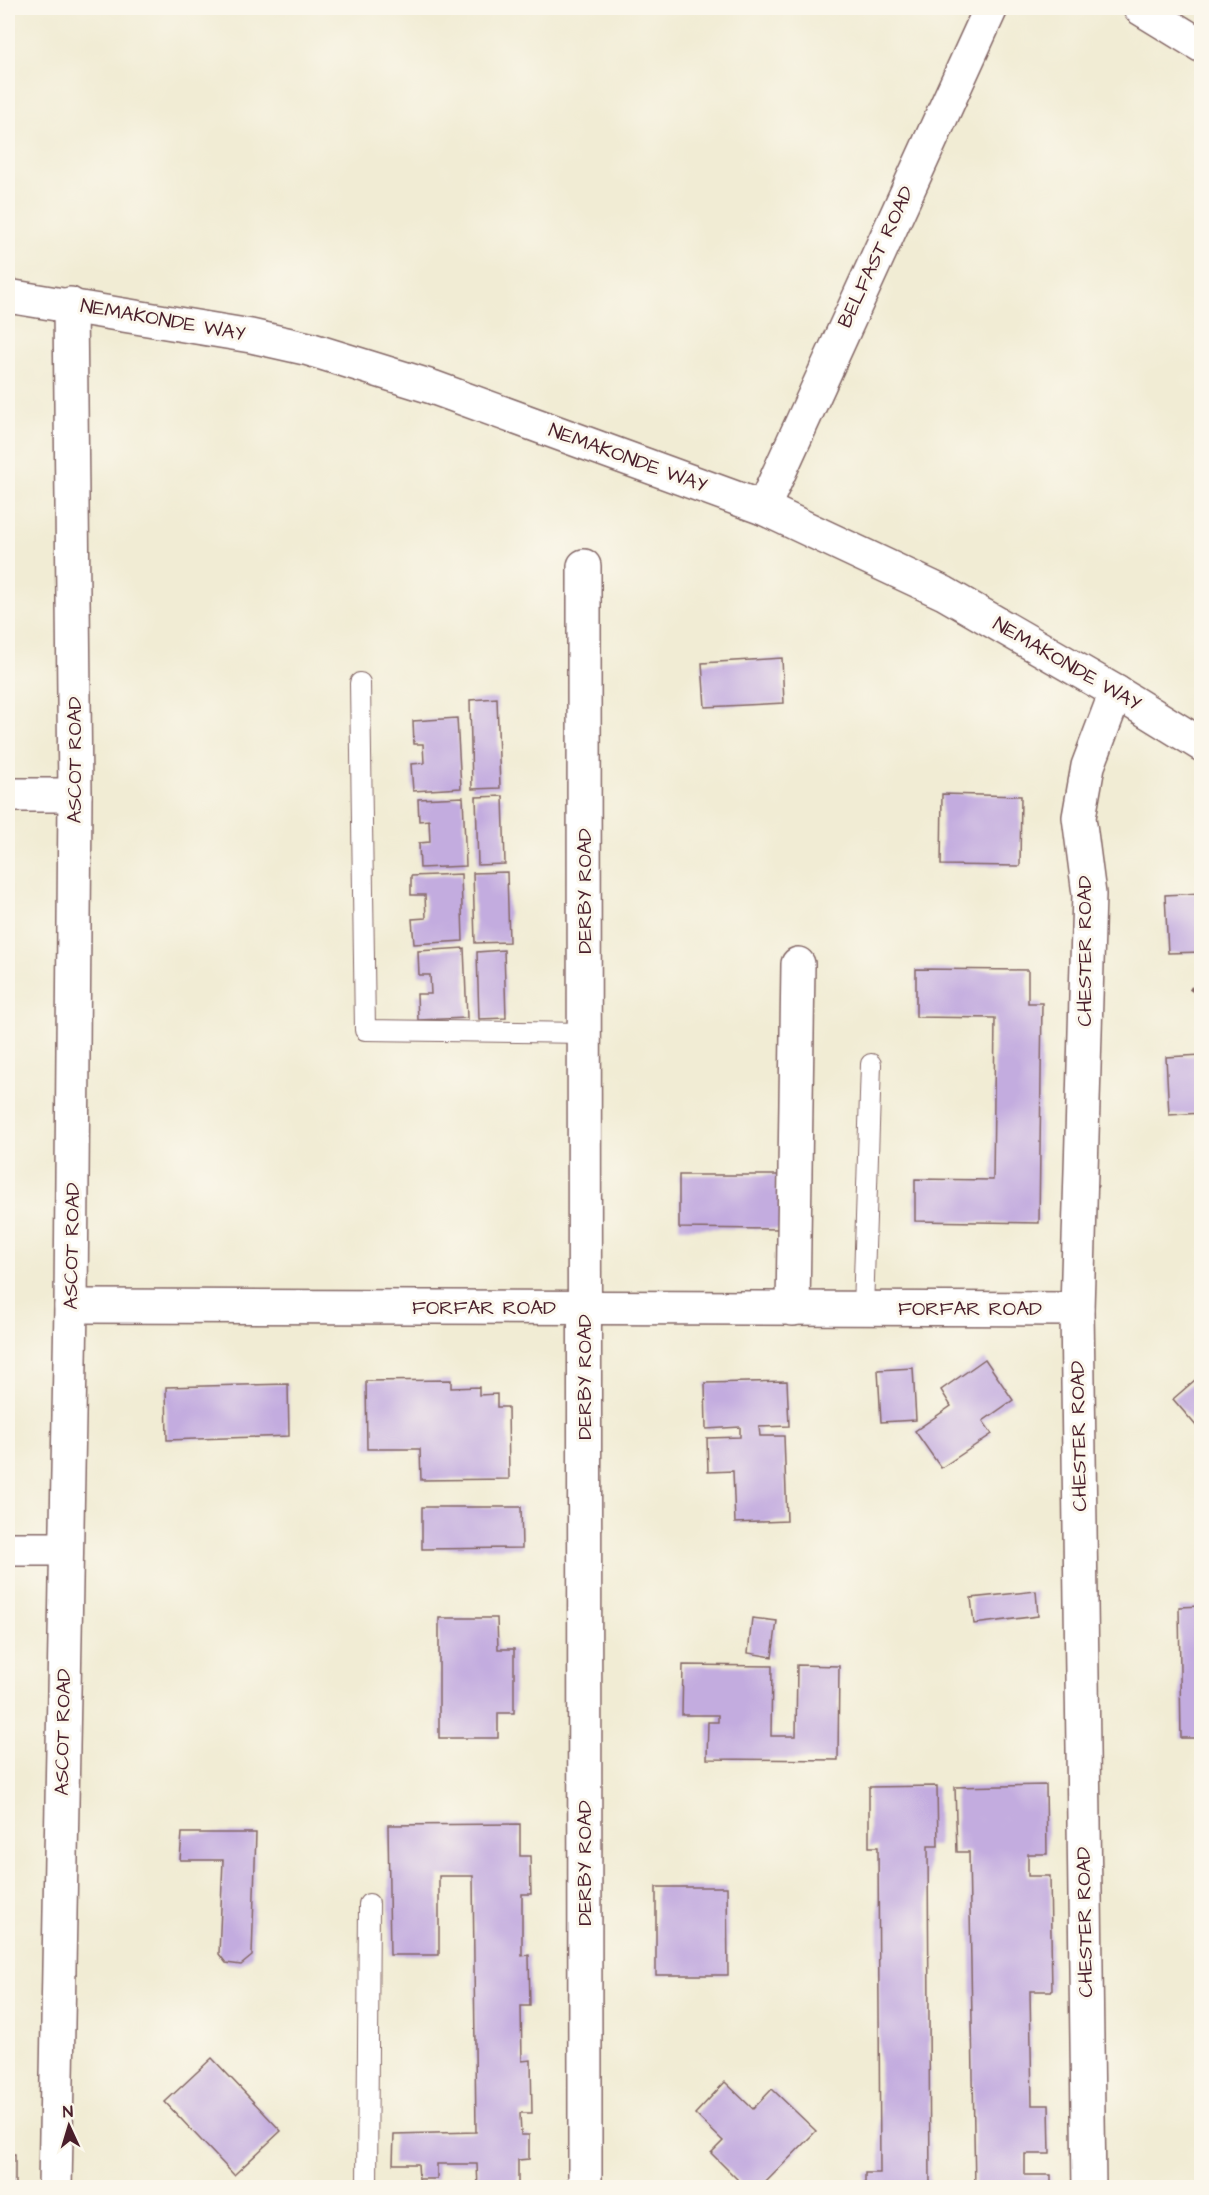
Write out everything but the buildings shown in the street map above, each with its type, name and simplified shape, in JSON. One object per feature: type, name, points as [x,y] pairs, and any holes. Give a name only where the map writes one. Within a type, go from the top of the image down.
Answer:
[{"type":"main road","name":"BELFAST ROAD","points":[[763,508],[991,8]]},
{"type":"main road","points":[[1140,8],[1202,46]]},
{"type":"main road","name":"NEMAKONDE WAY","points":[[8,296],[70,304],[252,336],[353,362],[432,387],[763,508],[944,593],[1116,692],[1202,746]]},
{"type":"main road","name":"ASCOT ROAD","points":[[56,2187],[71,1306],[75,795],[70,304]]},
{"type":"main road","name":"DERBY ROAD","points":[[584,566],[585,2187]]},
{"type":"main road","name":"CHESTER ROAD","points":[[1089,2187],[1077,1309],[1089,894],[1079,817],[1088,766],[1116,692]]},
{"type":"main road","points":[[8,795],[75,795]]},
{"type":"main road","points":[[793,1309],[798,964]]},
{"type":"main road","name":"FORFAR ROAD","points":[[71,1306],[1077,1309]]},
{"type":"main road","points":[[8,1549],[66,1549]]},
{"type":"lane","points":[[360,683],[365,1030],[585,1033]]},
{"type":"lane","points":[[863,1309],[871,1064]]},
{"type":"lane","points":[[367,2187],[369,1904]]},
{"type":"path","points":[[1190,988],[1202,996]]}]
